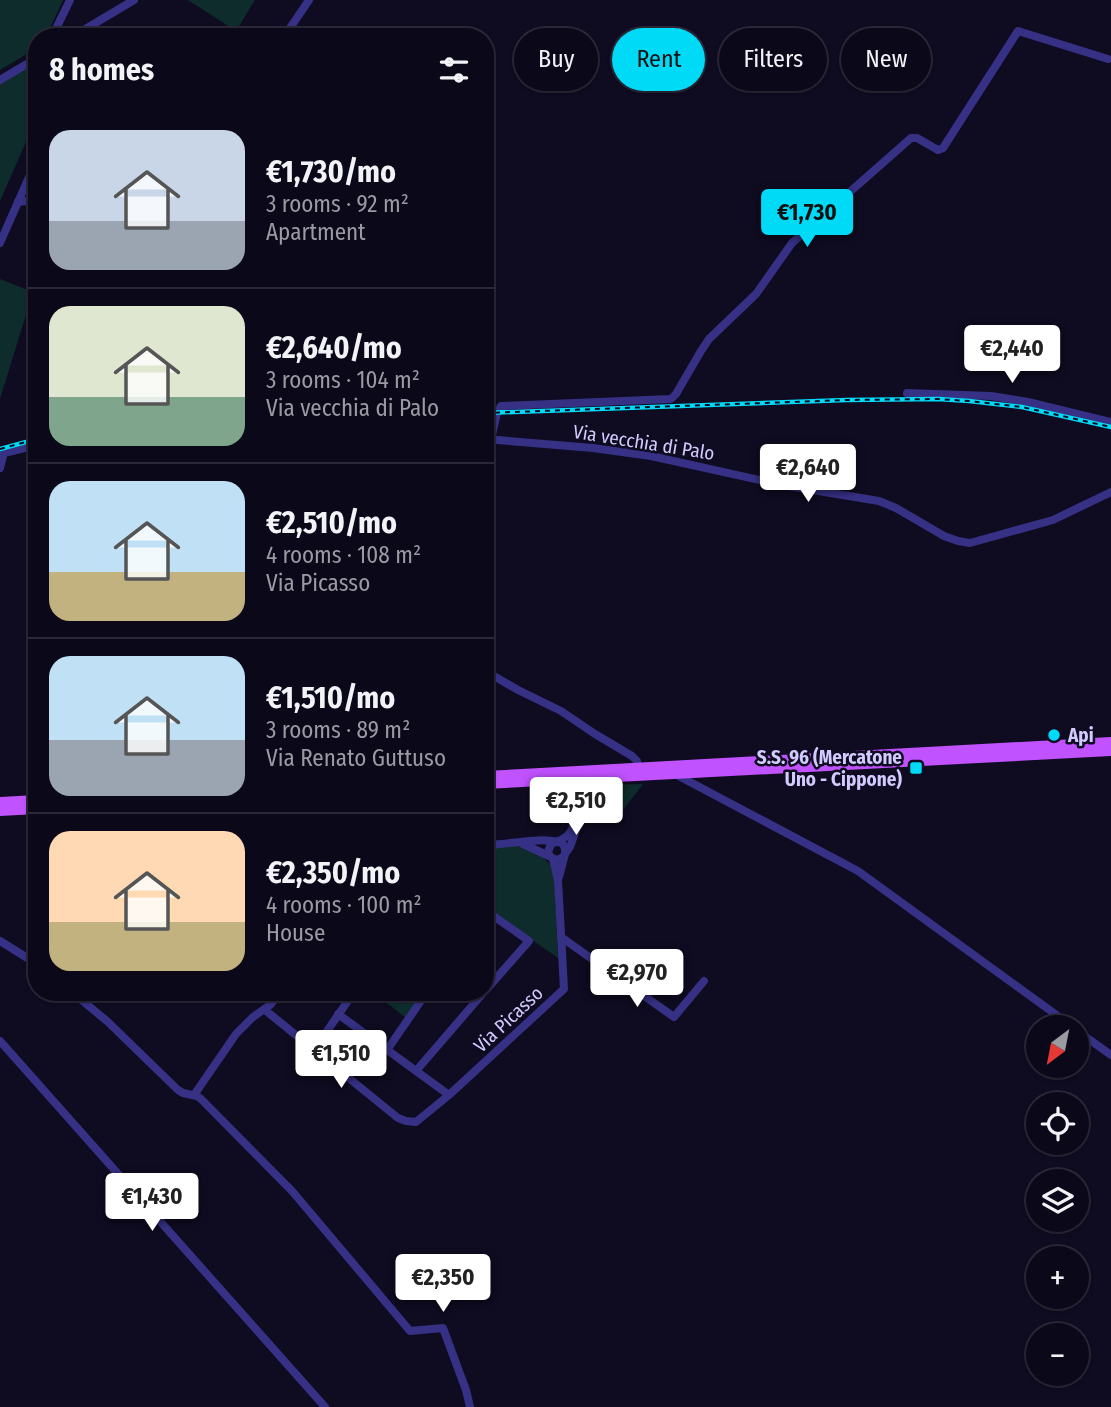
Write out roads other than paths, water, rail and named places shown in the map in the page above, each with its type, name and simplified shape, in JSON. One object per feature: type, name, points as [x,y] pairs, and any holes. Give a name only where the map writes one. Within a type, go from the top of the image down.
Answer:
[{"type":"main road","points":[[494,775],[1111,741]]},
{"type":"main road","points":[[494,784],[1111,751]]},
{"type":"main road","points":[[0,802],[28,800]]},
{"type":"main road","points":[[0,811],[28,809]]},
{"type":"street","points":[[56,28],[70,0]]},
{"type":"street","points":[[87,28],[134,0]]},
{"type":"street","points":[[290,28],[309,0]]},
{"type":"street","points":[[91,28],[93,24]]},
{"type":"street","points":[[494,422],[501,406],[506,405],[671,399],[709,339],[756,294],[792,243],[911,138],[917,138],[939,150],[943,148],[1018,31],[1108,59]]},
{"type":"street","points":[[0,80],[28,63]]},
{"type":"street","points":[[0,243],[28,179]]},
{"type":"street","points":[[18,202],[28,201]]},
{"type":"street","points":[[907,393],[991,396],[1111,422]]},
{"type":"street","name":"Via vecchia di Palo","points":[[494,439],[593,447],[651,456],[782,485],[879,501],[958,541],[970,542],[1053,520],[1111,492]]},
{"type":"street","points":[[0,468],[2,453],[28,447]]},
{"type":"street","points":[[494,676],[561,711],[632,756],[638,767]]},
{"type":"street","points":[[674,774],[858,871],[1057,1015]]},
{"type":"street","points":[[520,843],[559,859],[570,847],[592,788],[609,777]]},
{"type":"street","points":[[551,781],[565,784],[576,808],[576,816],[568,835],[549,846],[548,852],[558,880]]},
{"type":"street","points":[[494,845],[527,841],[556,842],[564,845],[565,854],[558,880]]},
{"type":"street","name":"Via Picasso","points":[[314,1050],[398,1118],[416,1122],[564,989],[558,880]]},
{"type":"street","points":[[494,917],[529,941],[494,980]]},
{"type":"street","points":[[561,937],[674,1017],[704,981]]},
{"type":"street","points":[[0,941],[28,958]]},
{"type":"street","points":[[83,1001],[178,1090],[201,1099],[221,1118],[292,1191],[410,1331],[443,1328],[470,1407]]},
{"type":"street","points":[[194,1095],[236,1034],[273,1001]]},
{"type":"street","points":[[265,1010],[314,1050],[347,1001]]},
{"type":"street","points":[[387,1050],[421,1001]]},
{"type":"street","points":[[416,1071],[475,1001]]},
{"type":"street","points":[[338,1014],[449,1095]]},
{"type":"street","points":[[1089,1038],[1111,1055]]},
{"type":"street","points":[[0,1041],[325,1407]]},
{"type":"railway","points":[[494,413],[938,399],[1022,407],[1111,427]]},
{"type":"railway","points":[[0,449],[28,441]]},
{"type":"place","name":"Api","points":[[1054,735]]},
{"type":"place","name":"S.S. 96 (Mercatone Uno - Cippone)","points":[[916,768]]}]
